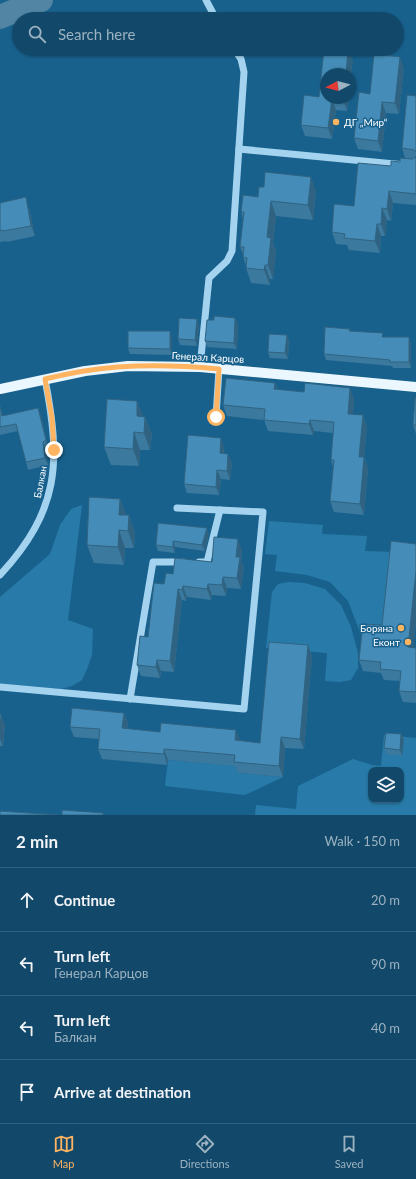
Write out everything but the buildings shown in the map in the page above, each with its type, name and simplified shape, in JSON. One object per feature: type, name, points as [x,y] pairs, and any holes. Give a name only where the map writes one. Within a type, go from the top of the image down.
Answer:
[{"type":"main road","name":"Генерал Карцов","points":[[0,389],[85,371],[128,366],[200,367],[416,387]]},
{"type":"street","points":[[206,0],[212,12]]},
{"type":"street","points":[[200,367],[209,278],[228,261],[232,251],[244,72],[239,56]]},
{"type":"street","points":[[239,149],[416,166]]},
{"type":"street","points":[[216,417],[219,369]]},
{"type":"street","name":"Балкан","points":[[0,575],[13,561],[34,530],[47,501],[51,486],[54,432],[45,379]]},
{"type":"street","points":[[0,688],[244,709],[263,512],[176,508]]},
{"type":"street","points":[[130,699],[153,562],[207,562],[220,510]]},
{"type":"shaded area","points":[[82,505],[68,620],[93,629],[92,655],[82,680],[72,686],[61,689],[0,684],[0,597],[50,554],[60,525],[71,509]]},
{"type":"shaded area","points":[[269,521],[323,525],[322,534],[367,536],[365,551],[395,552],[386,637],[361,635],[348,601],[330,582],[307,575],[275,571],[277,555],[265,554]]},
{"type":"shaded area","points":[[288,582],[305,583],[325,589],[341,605],[351,627],[358,653],[358,668],[351,680],[340,682],[325,681],[327,653],[266,648],[272,592],[278,584]]},
{"type":"shaded area","points":[[384,735],[416,738],[416,815],[255,815],[256,805],[296,809],[298,786],[353,759],[372,765],[381,766]]},
{"type":"shaded area","points":[[168,760],[238,766],[238,773],[283,777],[245,795],[165,786]]},
{"type":"waterway","points":[[12,12],[41,0]]},
{"type":"waterway","points":[[0,17],[12,12]]},
{"type":"place","name":"ДГ „Мир“","points":[[336,122]]},
{"type":"place","name":"Боряна","points":[[401,628]]},
{"type":"place","name":"Еконт","points":[[408,642]]},
{"type":"route","points":[[54,450],[54,432],[45,379],[85,371],[128,366],[200,367],[219,369],[216,417]]}]
